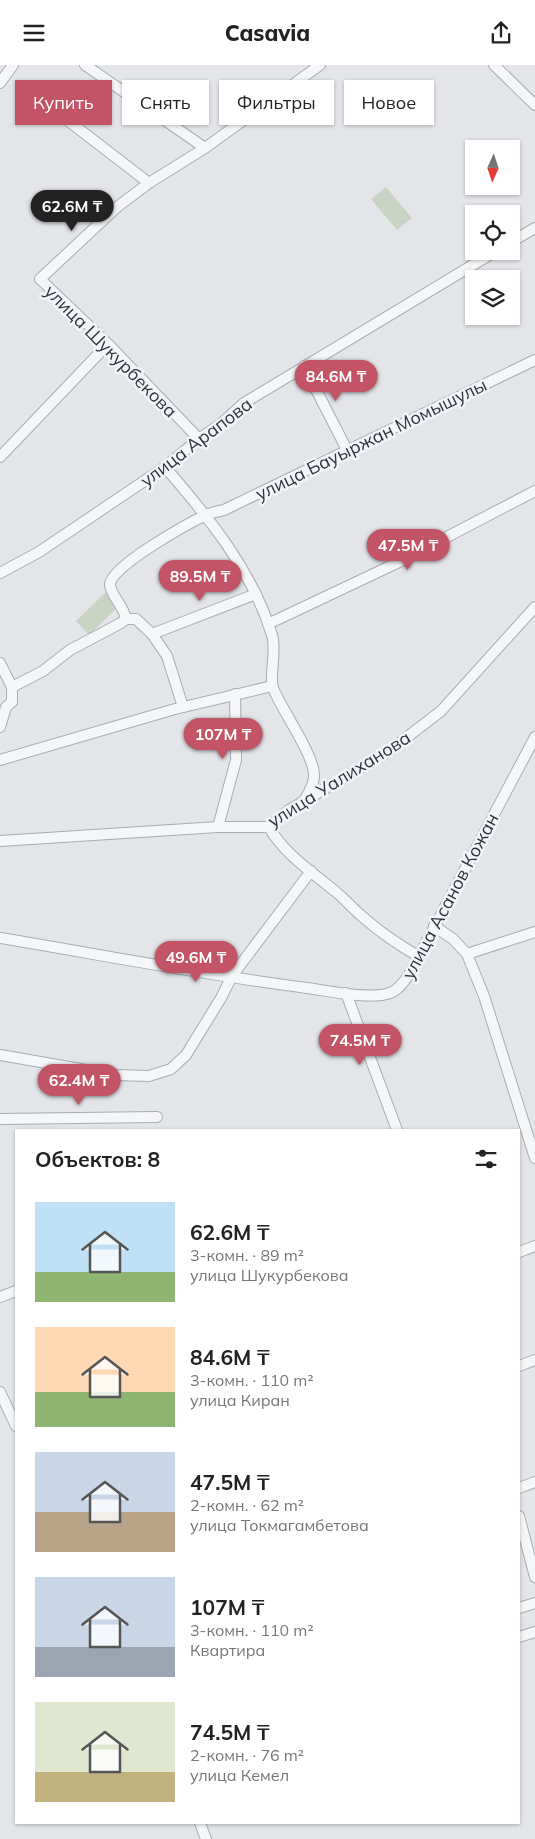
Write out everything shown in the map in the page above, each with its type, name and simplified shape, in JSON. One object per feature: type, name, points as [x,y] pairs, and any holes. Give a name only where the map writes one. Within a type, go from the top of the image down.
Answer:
[{"type":"street","points":[[0,83],[13,65]]},
{"type":"street","points":[[84,65],[205,148]]},
{"type":"street","points":[[494,65],[535,105]]},
{"type":"street","name":"улица Шукурбекова","points":[[199,439],[108,344],[40,279],[117,207],[149,183],[205,148],[317,66]]},
{"type":"street","points":[[74,125],[149,183]]},
{"type":"street","points":[[520,237],[535,228]]},
{"type":"street","name":"улица Арапова","points":[[0,573],[39,552],[165,467],[199,439],[222,424],[244,403],[481,260]]},
{"type":"street","points":[[0,457],[108,344]]},
{"type":"street","name":"улица Бауыржан Момышулы","points":[[126,619],[125,610],[110,584],[112,577],[138,554],[207,515],[224,509],[535,360]]},
{"type":"street","points":[[304,366],[346,449]]},
{"type":"street","points":[[165,467],[207,515],[234,553],[256,594],[273,638],[272,686],[310,761],[314,776],[311,789],[304,801]]},
{"type":"street","points":[[268,624],[399,561],[535,491]]},
{"type":"street","points":[[152,633],[256,594]]},
{"type":"street","name":"улица Уалиханова","points":[[0,841],[218,827],[269,827],[288,810],[389,751],[441,711],[535,607]]},
{"type":"street","points":[[12,687],[43,671],[70,650],[126,619],[136,619],[152,633],[167,656],[183,707]]},
{"type":"street","points":[[0,663],[12,687],[12,701],[6,707],[0,727]]},
{"type":"street","points":[[0,761],[109,727],[272,686]]},
{"type":"street","points":[[218,827],[236,760],[235,694]]},
{"type":"street","name":"улица Асанов Кожан","points":[[0,938],[346,993],[380,995],[392,993],[400,987],[409,975],[434,926],[532,752],[535,737]]},
{"type":"street","points":[[269,827],[277,841],[338,893],[364,919],[418,956]]},
{"type":"street","points":[[0,1055],[115,1075],[148,1075],[171,1069],[186,1055],[221,998],[232,976],[311,871]]},
{"type":"street","points":[[434,926],[452,939],[467,954],[484,996],[535,1158]]},
{"type":"street","points":[[467,954],[535,932]]},
{"type":"street","points":[[346,993],[397,1129]]},
{"type":"street","points":[[0,1119],[157,1117]]},
{"type":"street","points":[[520,1251],[535,1246]]},
{"type":"street","points":[[0,1297],[15,1291]]},
{"type":"street","points":[[520,1366],[535,1360]]},
{"type":"street","points":[[0,1392],[15,1422]]},
{"type":"street","points":[[520,1488],[535,1482]]},
{"type":"street","points":[[520,1520],[535,1577]]},
{"type":"street","points":[[520,1609],[535,1603]]},
{"type":"street","points":[[520,1637],[535,1632]]},
{"type":"street","points":[[200,1824],[206,1839]]},
{"type":"green space","points":[[386,187],[412,218],[397,230],[371,199]]},
{"type":"green space","points":[[105,593],[118,607],[89,635],[76,621]]}]
